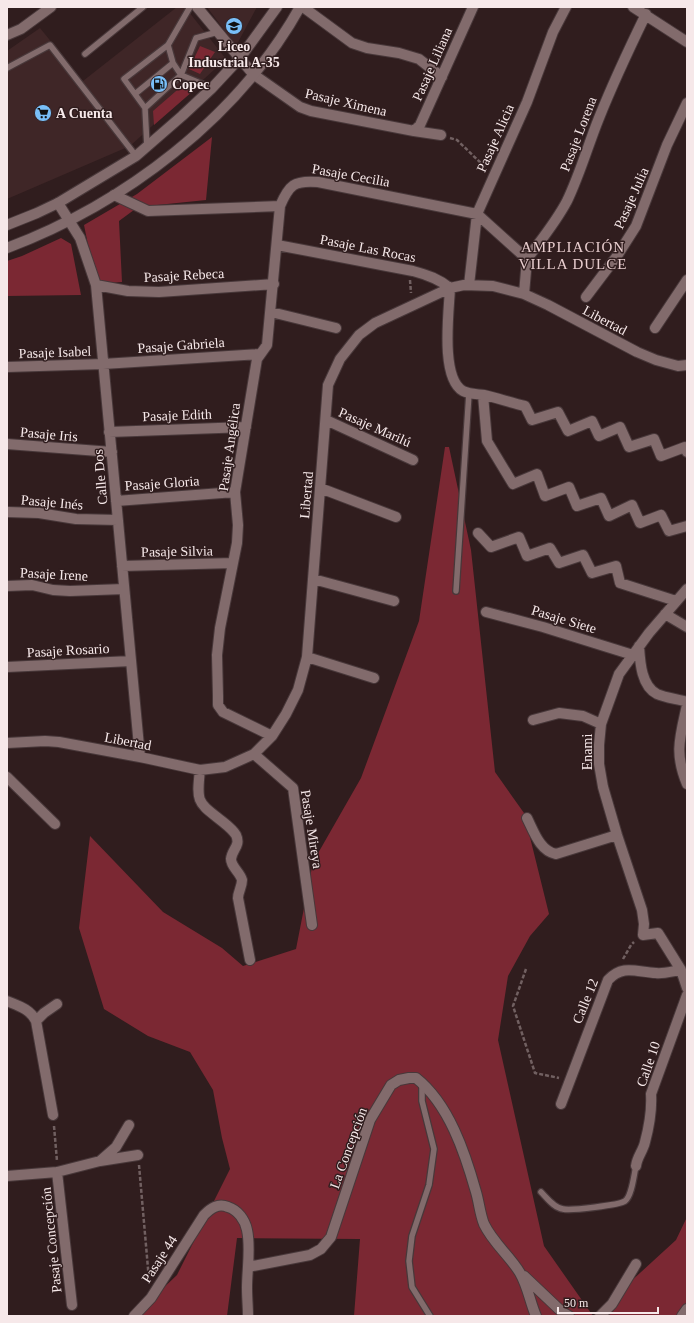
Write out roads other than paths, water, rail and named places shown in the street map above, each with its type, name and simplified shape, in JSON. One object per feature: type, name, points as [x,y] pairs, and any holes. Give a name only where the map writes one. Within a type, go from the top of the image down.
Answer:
[{"type":"street","points":[[7,35],[21,29],[51,7]]},
{"type":"street","name":"Pasaje Ximena","points":[[197,7],[253,74],[300,107],[311,111],[441,135]]},
{"type":"street","points":[[7,225],[58,203],[136,156],[212,88],[240,58],[277,7]]},
{"type":"street","points":[[7,248],[69,222],[114,195],[177,152],[241,89],[271,52],[301,7],[352,42],[367,48],[399,53],[419,60],[442,76]]},
{"type":"street","name":"Pasaje Alicia","points":[[469,285],[477,214],[527,102],[554,32],[566,7]]},
{"type":"street","points":[[633,7],[687,42]]},
{"type":"street","name":"Pasaje Liliana","points":[[414,131],[420,125],[471,8]]},
{"type":"street","name":"Pasaje Lorena","points":[[527,259],[550,228],[567,201],[618,72],[646,14]]},
{"type":"street","name":"Pasaje Julia","points":[[586,297],[617,256],[636,226],[668,145],[687,102]]},
{"type":"street","name":"Pasaje Cecilia","points":[[280,206],[286,192],[292,186],[304,181],[318,182],[477,214]]},
{"type":"street","points":[[114,195],[148,211],[280,206]]},
{"type":"street","name":"Calle Dos","points":[[58,203],[80,238],[96,285],[140,757]]},
{"type":"street","name":"Pasaje Angélica","points":[[272,736],[223,712],[218,705],[217,655],[220,628],[237,543],[238,525],[235,492],[257,359],[267,345],[274,284],[280,206]]},
{"type":"street","points":[[477,214],[527,259],[524,294]]},
{"type":"street","name":"Pasaje Las Rocas","points":[[276,245],[430,275],[443,282],[450,288]]},
{"type":"street","points":[[655,328],[687,280]]},
{"type":"street","name":"Pasaje Rebeca","points":[[96,285],[128,291],[159,292],[274,284]]},
{"type":"street","name":"Libertad","points":[[7,743],[45,741],[59,742],[200,770],[225,768],[254,754],[272,736],[286,714],[298,690],[306,657],[328,385],[340,359],[359,335],[375,323],[450,288],[469,285],[493,286],[524,294],[637,352],[656,360],[678,366],[687,365]]},
{"type":"street","points":[[450,288],[447,333],[449,365],[456,384],[462,390],[525,406],[532,420],[558,412],[568,431],[592,421],[599,436],[620,427],[629,447],[654,439],[661,456],[685,447],[687,452]]},
{"type":"street","points":[[271,312],[336,328]]},
{"type":"street","name":"Pasaje Gabriela","points":[[103,364],[260,354]]},
{"type":"street","name":"Pasaje Isabel","points":[[7,367],[103,364]]},
{"type":"street","points":[[483,395],[487,441],[513,484],[536,474],[545,496],[569,487],[577,506],[601,498],[609,516],[632,505],[640,523],[661,514],[669,531],[687,526]]},
{"type":"street","name":"Pasaje Marilú","points":[[326,420],[413,460]]},
{"type":"street","name":"Pasaje Edith","points":[[110,432],[246,427]]},
{"type":"street","name":"Pasaje Iris","points":[[7,444],[112,452]]},
{"type":"street","points":[[320,488],[396,517]]},
{"type":"street","name":"Pasaje Gloria","points":[[116,501],[235,492]]},
{"type":"street","name":"Pasaje Inés","points":[[7,512],[39,513],[76,519],[118,520]]},
{"type":"street","points":[[478,533],[491,546],[519,537],[527,556],[550,548],[559,563],[584,555],[592,573],[616,566],[620,583],[676,602]]},
{"type":"street","name":"Pasaje Silvia","points":[[122,566],[233,563]]},
{"type":"street","points":[[313,579],[394,601]]},
{"type":"street","name":"Pasaje Irene","points":[[7,586],[32,585],[52,590],[70,591],[124,589]]},
{"type":"street","name":"Enami","points":[[681,970],[658,934],[643,935],[644,924],[642,910],[603,787],[599,764],[599,745],[602,724],[618,674],[639,646],[687,589]]},
{"type":"street","name":"Pasaje Siete","points":[[486,612],[543,627],[633,655]]},
{"type":"street","points":[[665,614],[687,627]]},
{"type":"street","points":[[639,646],[643,674],[650,689],[657,694],[687,702]]},
{"type":"street","points":[[306,657],[374,678]]},
{"type":"street","name":"Pasaje Rosario","points":[[7,667],[131,661]]},
{"type":"street","points":[[687,705],[679,744],[679,758],[687,784]]},
{"type":"street","points":[[533,720],[559,714],[583,716],[602,724]]},
{"type":"street","name":"Pasaje Mireya","points":[[254,754],[293,788],[312,925]]},
{"type":"street","points":[[200,770],[198,788],[199,798],[202,805],[232,829],[237,839],[238,844],[232,854],[231,860],[233,866],[242,879],[242,885],[238,893],[238,898],[250,960]]},
{"type":"street","points":[[7,777],[55,824]]},
{"type":"street","points":[[527,818],[536,836],[545,849],[550,853],[556,854],[617,835]]},
{"type":"street","name":"Calle 12","points":[[561,1104],[608,980],[616,972],[623,970],[657,973],[681,970]]},
{"type":"street","points":[[681,970],[687,988]]},
{"type":"street","name":"Calle 10","points":[[636,1166],[637,1158],[644,1144],[649,1124],[651,1094],[687,995]]},
{"type":"street","points":[[7,1001],[29,1011],[36,1021],[53,1115]]},
{"type":"street","points":[[36,1021],[57,1004]]},
{"type":"street","name":"La Concepción","points":[[248,1267],[310,1255],[321,1249],[331,1237],[370,1120],[391,1085],[399,1080],[409,1078],[416,1078],[422,1082]]},
{"type":"street","points":[[422,1082],[433,1094],[450,1122],[465,1153],[489,1235],[519,1272],[562,1312],[569,1316]]},
{"type":"street","points":[[100,1161],[116,1147],[130,1125]]},
{"type":"street","points":[[7,1176],[57,1172],[100,1161],[138,1155]]},
{"type":"street","name":"Pasaje Concepción","points":[[57,1172],[72,1305]]},
{"type":"street","name":"Pasaje 44","points":[[134,1316],[151,1298],[204,1215],[211,1208],[219,1205],[228,1207],[235,1210],[241,1216],[247,1229],[248,1267]]},
{"type":"street","points":[[600,1316],[612,1304],[636,1264]]},
{"type":"street","points":[[248,1267],[248,1316]]},
{"type":"street","points":[[519,1272],[527,1288],[536,1316]]},
{"type":"street","points":[[682,1316],[687,1309]]},
{"type":"lane","points":[[85,54],[143,7]]},
{"type":"lane","points":[[147,147],[145,108],[124,79],[168,45],[190,7]]},
{"type":"lane","points":[[145,108],[181,75],[196,38],[218,32]]},
{"type":"lane","points":[[7,68],[50,45],[136,156]]},
{"type":"lane","points":[[168,45],[173,63],[181,75],[212,88]]},
{"type":"lane","points":[[135,94],[173,63]]},
{"type":"lane","points":[[456,592],[469,393]]},
{"type":"lane","points":[[422,1082],[422,1101],[434,1149],[428,1185],[412,1236],[409,1261],[412,1287],[430,1316]]},
{"type":"lane","points":[[541,1192],[554,1205],[563,1209],[615,1205],[625,1201],[630,1195],[636,1166]]},
{"type":"place","name":"Liceo Industrial A-35","points":[[234,26]]},
{"type":"place","name":"Copec","points":[[159,84]]},
{"type":"place","name":"A Cuenta","points":[[43,113]]},
{"type":"district","name":"AMPLIACIÓN VILLA DULCE","points":[[573,256]]}]
